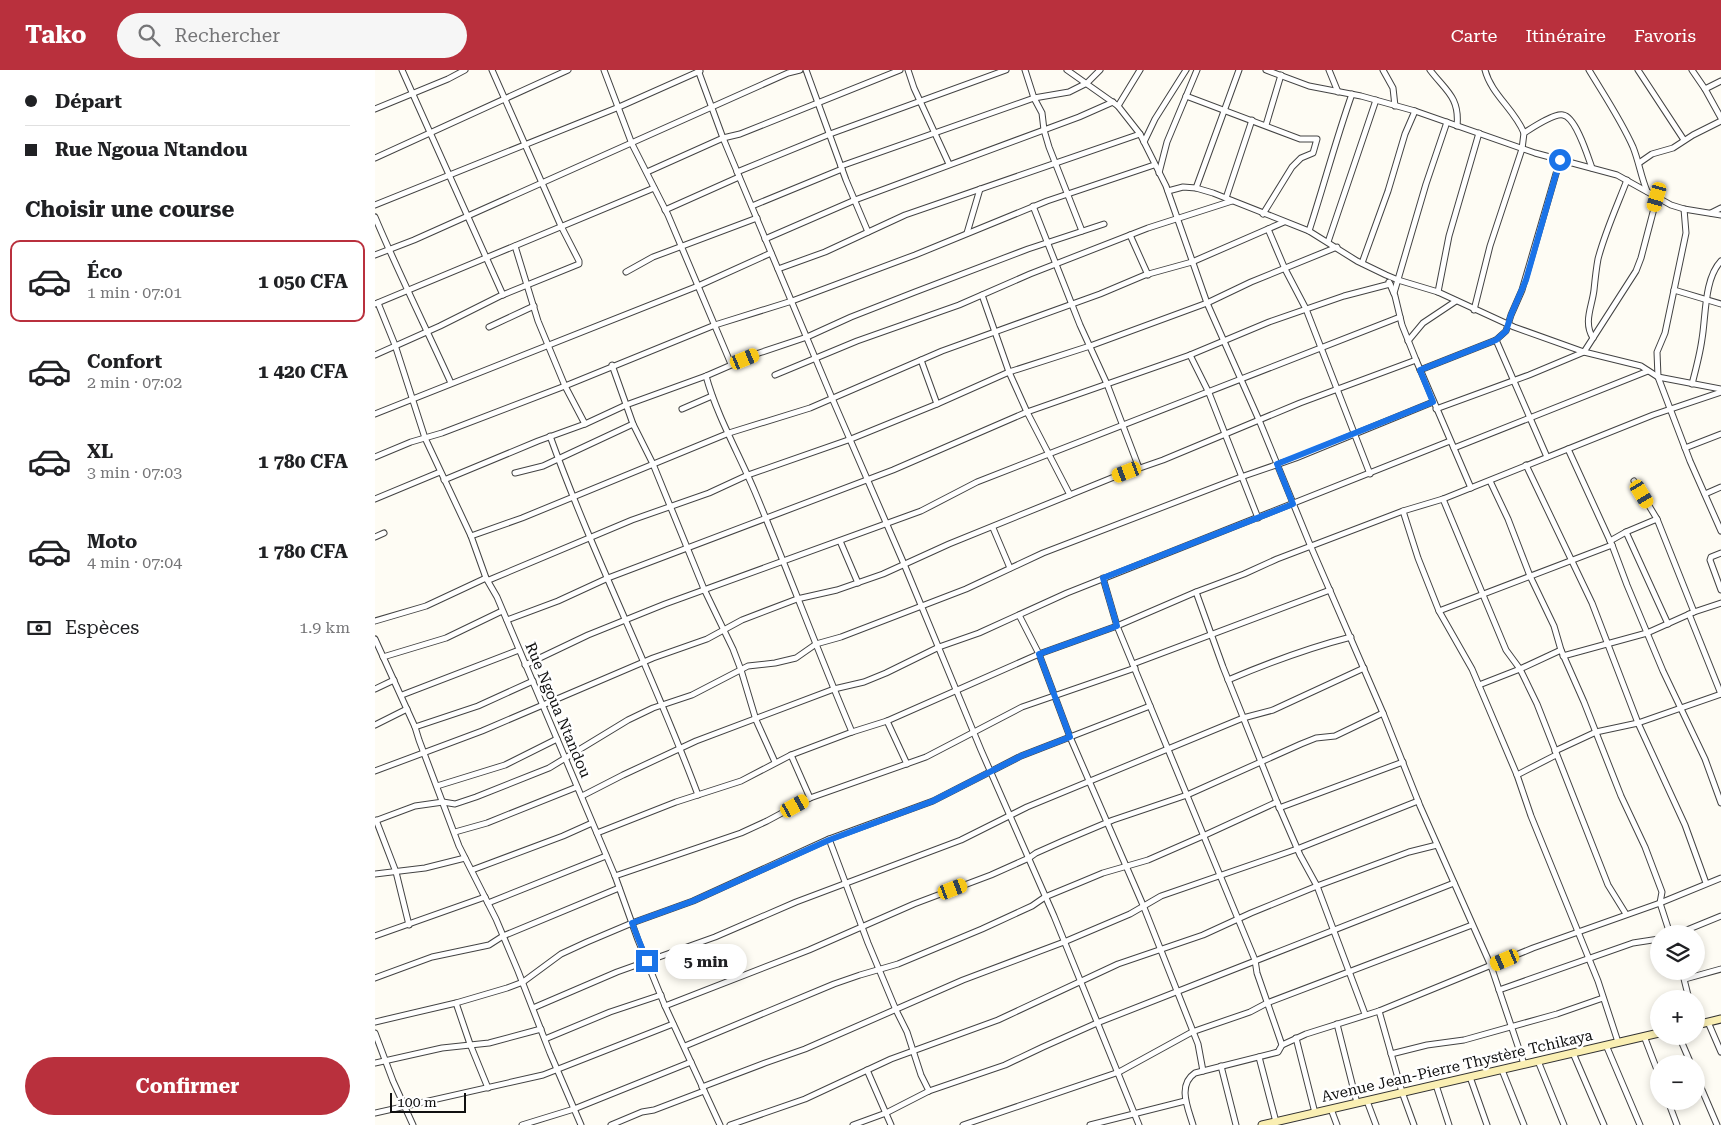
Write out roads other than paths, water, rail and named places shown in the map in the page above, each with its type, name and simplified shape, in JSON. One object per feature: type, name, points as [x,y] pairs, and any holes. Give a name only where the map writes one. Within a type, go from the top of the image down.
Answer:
[{"type":"street","points":[[402,70],[503,295]]},
{"type":"street","points":[[375,108],[465,70]]},
{"type":"street","points":[[375,355],[503,295],[579,264],[541,183],[492,70]]},
{"type":"street","points":[[375,158],[568,70]]},
{"type":"street","points":[[604,70],[632,144],[665,210],[731,364]]},
{"type":"street","points":[[375,205],[619,107],[699,70],[711,108],[738,175],[904,564],[956,691],[1029,858],[1119,1072],[1139,1125]]},
{"type":"street","points":[[375,255],[632,144],[787,72],[800,70]]},
{"type":"street","points":[[806,70],[868,232]]},
{"type":"street","points":[[647,172],[723,138],[740,134],[899,70]]},
{"type":"street","points":[[908,70],[949,164]]},
{"type":"street","points":[[665,210],[830,134],[1006,70]]},
{"type":"street","points":[[1025,70],[1034,98],[1042,113],[1044,130],[1081,231]]},
{"type":"street","points":[[1067,70],[1118,106],[1140,134],[1168,191],[1207,303],[1259,420],[1311,547],[1383,713],[1418,801],[1491,966],[1524,1064]]},
{"type":"street","points":[[751,206],[842,167],[934,132],[1034,98],[1065,93],[1087,83],[1100,70]]},
{"type":"street","points":[[1118,106],[1140,70]]},
{"type":"street","points":[[1144,142],[1155,119],[1186,70]]},
{"type":"street","points":[[1159,174],[1167,142],[1197,70]]},
{"type":"street","points":[[1196,188],[1239,70]]},
{"type":"street","points":[[1267,70],[1309,86],[1376,100],[1447,122],[1523,149],[1617,175],[1671,205],[1721,215]]},
{"type":"street","points":[[1329,70],[1338,92]]},
{"type":"street","points":[[1383,70],[1393,88],[1395,106]]},
{"type":"street","points":[[1430,70],[1452,96],[1457,109],[1457,126]]},
{"type":"street","points":[[1474,310],[1489,246],[1523,149],[1524,132],[1489,80],[1485,70]]},
{"type":"street","points":[[1589,70],[1633,147],[1647,192]]},
{"type":"street","points":[[1638,70],[1684,140]]},
{"type":"street","points":[[1639,163],[1652,154],[1673,148],[1721,119],[1705,89],[1692,70]]},
{"type":"street","points":[[1266,125],[1281,75]]},
{"type":"street","points":[[1705,89],[1721,81]]},
{"type":"street","points":[[1309,231],[1324,185],[1335,141],[1352,94]]},
{"type":"street","points":[[1186,96],[1300,139],[1316,138],[1313,154],[1301,158],[1292,167],[1263,214]]},
{"type":"street","points":[[1328,242],[1376,100]]},
{"type":"street","points":[[765,239],[855,200],[1044,130],[1113,102]]},
{"type":"street","points":[[1362,263],[1388,192],[1405,134],[1415,112]]},
{"type":"street","points":[[1524,132],[1560,114],[1565,115],[1574,124],[1592,168]]},
{"type":"street","points":[[1226,198],[1251,120]]},
{"type":"street","points":[[1394,293],[1426,184],[1447,122]]},
{"type":"street","points":[[1438,292],[1449,236],[1479,133]]},
{"type":"street","points":[[778,269],[825,252],[905,214],[1140,134]]},
{"type":"street","points":[[1420,370],[1496,340],[1506,331],[1526,280],[1560,160]]},
{"type":"street","points":[[375,457],[565,386],[612,365],[715,325],[792,301],[1033,206],[1154,165]]},
{"type":"street","points":[[1593,338],[1589,328],[1589,318],[1596,269],[1603,244],[1627,180]]},
{"type":"street","points":[[1168,191],[1183,187],[1196,188],[1226,198],[1309,231],[1386,275],[1438,292],[1509,325],[1584,352],[1641,366],[1658,376],[1721,390]]},
{"type":"street","points":[[377,304],[654,188]]},
{"type":"street","points":[[967,233],[980,189]]},
{"type":"street","points":[[1436,409],[1584,352],[1627,285],[1641,258],[1657,197]]},
{"type":"street","points":[[775,375],[982,295],[1130,235],[1233,201]]},
{"type":"street","points":[[1033,206],[1055,264],[1107,384],[1139,468]]},
{"type":"street","points":[[1710,213],[1721,208]]},
{"type":"street","points":[[1684,209],[1686,233],[1665,333],[1657,352],[1658,376],[1685,448],[1721,531]]},
{"type":"street","points":[[375,218],[451,383]]},
{"type":"street","points":[[626,272],[653,257],[757,218]]},
{"type":"street","points":[[471,536],[522,518],[729,433],[788,416],[995,331],[1148,275],[1192,262],[1284,222]]},
{"type":"street","points":[[444,480],[550,436],[585,424],[626,405],[706,376],[759,353],[807,337],[915,292],[1104,224]]},
{"type":"street","points":[[1268,229],[1285,269],[1306,309],[1370,474]]},
{"type":"street","points":[[1130,235],[1148,275]]},
{"type":"street","points":[[515,246],[534,306],[565,386],[585,424]]},
{"type":"street","points":[[375,621],[426,606],[632,520],[709,492],[748,475],[851,439],[1009,372],[1090,346],[1207,303],[1337,248]]},
{"type":"street","points":[[375,414],[698,286],[771,253]]},
{"type":"street","points":[[1692,384],[1702,340],[1706,301],[1711,280],[1717,266],[1721,262]]},
{"type":"street","points":[[1386,275],[1394,293],[1408,341],[1471,488]]},
{"type":"street","points":[[507,620],[559,601],[608,578],[868,480],[1027,412],[1190,355],[1269,322],[1344,296],[1390,284]]},
{"type":"street","points":[[1674,290],[1721,304]]},
{"type":"street","points":[[982,295],[1009,372],[1027,412],[1070,495]]},
{"type":"street","points":[[1408,341],[1423,324],[1456,302]]},
{"type":"street","name":"Rue Ngoua Ntandou","points":[[377,304],[395,345],[425,438],[439,472],[471,536],[566,757],[615,876],[665,1006],[720,1125]]},
{"type":"street","points":[[489,327],[534,306]]},
{"type":"street","points":[[525,665],[588,635],[625,620],[704,589],[921,511],[977,482],[1123,424],[1209,393],[1321,346],[1400,317]]},
{"type":"street","points":[[1496,340],[1547,457]]},
{"type":"street","points":[[1190,355],[1209,393],[1259,518]]},
{"type":"street","points":[[921,360],[937,404]]},
{"type":"street","points":[[375,771],[482,731],[643,662],[707,639],[742,620],[797,599],[858,583],[1070,495],[1171,457],[1225,433],[1416,360]]},
{"type":"street","points":[[612,365],[620,382],[633,424],[653,464],[704,589],[741,670],[756,720],[775,762]]},
{"type":"street","points":[[1454,448],[1648,371]]},
{"type":"street","points":[[706,376],[712,396],[748,475],[852,732]]},
{"type":"street","points":[[597,833],[676,802],[761,772],[775,762],[791,755],[887,721],[1039,654],[1117,626],[1277,559],[1403,511],[1443,499],[1721,390]]},
{"type":"street","points":[[682,409],[712,396]]},
{"type":"street","points":[[409,925],[396,872],[376,821],[405,810],[443,802],[455,804],[476,797],[549,768],[627,720],[653,708],[691,695],[748,666],[796,658],[816,644],[841,637],[967,589],[1043,553],[1433,402]]},
{"type":"street","points":[[515,473],[543,466],[633,424]]},
{"type":"street","points":[[1685,448],[1721,434]]},
{"type":"street","points":[[550,436],[573,496],[680,747],[698,795]]},
{"type":"street","points":[[581,796],[680,747],[756,720],[834,689],[864,682],[939,647],[979,633],[1103,578],[1450,441]]},
{"type":"street","points":[[1568,449],[1611,543],[1680,709],[1705,759],[1721,803]]},
{"type":"street","points":[[1526,465],[1592,603],[1638,723],[1685,825],[1706,883]]},
{"type":"street","points":[[375,499],[439,472]]},
{"type":"street","points":[[1490,481],[1553,626],[1563,656],[1621,796],[1645,847],[1662,892],[1660,903],[1667,925]]},
{"type":"street","points":[[1517,775],[1596,732],[1638,723],[1721,694],[1701,648],[1691,613],[1657,519],[1634,481]]},
{"type":"street","points":[[1705,494],[1721,486]]},
{"type":"street","points":[[1443,499],[1506,650],[1520,669],[1537,704],[1609,885],[1626,914]]},
{"type":"street","points":[[1403,511],[1417,558],[1439,611],[1479,685],[1517,775],[1531,816],[1588,958],[1618,1042]]},
{"type":"street","points":[[1439,611],[1571,562],[1611,543],[1626,532],[1657,519]]},
{"type":"street","points":[[993,528],[1010,568]]},
{"type":"street","points":[[1626,532],[1668,624]]},
{"type":"street","points":[[375,537],[384,533]]},
{"type":"street","points":[[840,541],[858,583]]},
{"type":"street","points":[[1721,553],[1711,557],[1710,560],[1721,590]]},
{"type":"street","points":[[1103,578],[1117,626],[1255,960],[1257,973],[1282,1044]]},
{"type":"street","points":[[615,876],[741,833],[767,822],[810,798],[926,757],[1023,707],[1330,590]]},
{"type":"street","points":[[1196,592],[1228,680],[1279,808],[1297,849],[1317,886],[1365,1014]]},
{"type":"street","points":[[1563,656],[1647,633],[1691,613],[1721,603]]},
{"type":"street","points":[[383,657],[446,638],[502,611]]},
{"type":"street","points":[[1019,615],[1039,654],[1088,781],[1108,822],[1125,867],[1143,905],[1198,1044],[1203,1071]]},
{"type":"street","points":[[1228,680],[1300,651],[1351,638]]},
{"type":"street","points":[[375,639],[377,650],[383,657],[402,695],[465,858],[523,982],[581,1125]]},
{"type":"street","points":[[402,695],[519,650]]},
{"type":"street","points":[[1479,685],[1561,650]]},
{"type":"street","points":[[533,1008],[600,979],[699,943],[774,911],[847,884],[932,849],[961,840],[1010,815],[1088,781],[1243,718],[1273,710],[1364,668]]},
{"type":"street","points":[[375,688],[394,680]]},
{"type":"street","points":[[415,727],[477,706],[533,681]]},
{"type":"street","points":[[375,1022],[493,993],[523,982],[561,954],[632,923],[693,901],[829,840],[933,801],[1021,756],[1150,706]]},
{"type":"street","points":[[375,725],[407,709]]},
{"type":"street","points":[[665,1006],[785,960],[913,904],[1029,858],[1036,853],[1108,822],[1187,795],[1301,744],[1316,738],[1335,736],[1383,713]]},
{"type":"street","points":[[887,721],[907,764]]},
{"type":"street","points":[[437,786],[505,765],[557,739]]},
{"type":"street","points":[[791,755],[810,798]]},
{"type":"street","points":[[1279,808],[1403,762]]},
{"type":"street","points":[[455,832],[487,823],[577,787]]},
{"type":"street","points":[[611,1125],[643,1112],[654,1110],[765,1063],[805,1049],[963,980],[1064,942],[1130,914],[1143,905],[1187,886],[1246,868],[1418,801]]},
{"type":"street","points":[[685,1046],[834,984],[879,970],[982,929],[1032,906],[1045,897],[1103,873],[1148,860],[1277,802]]},
{"type":"street","points":[[472,870],[563,836],[592,823]]},
{"type":"street","points":[[829,840],[879,970],[907,1032],[921,1075],[929,1091]]},
{"type":"street","points":[[730,1125],[812,1096],[913,1050],[998,1020],[1119,964],[1203,935],[1317,886],[1409,852],[1437,845]]},
{"type":"street","points":[[375,936],[486,900],[606,856]]},
{"type":"street","points":[[375,874],[425,868],[465,858]]},
{"type":"street","points":[[1193,1125],[1184,1092],[1191,1076],[1221,1066],[1278,1052],[1282,1044],[1296,1038],[1379,1011],[1533,948],[1660,903],[1721,878]]},
{"type":"street","points":[[853,1125],[886,1113],[929,1091],[1005,1065],[1043,1046],[1176,991],[1454,883]]},
{"type":"street","points":[[375,978],[432,957],[489,945],[503,936],[619,888]]},
{"type":"street","points":[[1699,925],[1721,916]]},
{"type":"street","points":[[963,1125],[1119,1072],[1192,1032],[1250,1012],[1267,1003],[1472,924]]},
{"type":"street","points":[[1499,990],[1633,943],[1650,940]]},
{"type":"street","points":[[1705,973],[1721,969]]},
{"type":"street","points":[[545,1039],[611,1012],[661,995]]},
{"type":"street","points":[[1391,1054],[1427,1045],[1464,1040],[1557,1014],[1603,998]]},
{"type":"street","points":[[456,1003],[488,1088]]},
{"type":"street","points":[[1379,1011],[1402,1092],[1414,1125]]},
{"type":"street","points":[[1705,1023],[1721,1019]]},
{"type":"street","points":[[1708,1022],[1721,1052]]},
{"type":"street","points":[[375,1113],[529,1079],[558,1070],[673,1024]]},
{"type":"street","points":[[1337,1024],[1357,1103]]},
{"type":"street","points":[[375,1063],[442,1048],[507,1039],[541,1029]]},
{"type":"street","points":[[375,1033],[413,1125]]},
{"type":"street","name":"Avenue Jean-Pierre Thystère Tchikaya","points":[[1262,1125],[1276,1122],[1295,1122],[1315,1113],[1367,1100],[1650,1035]]},
{"type":"street","points":[[1645,1036],[1652,1055]]},
{"type":"street","points":[[1296,1038],[1315,1113]]},
{"type":"street","points":[[1606,1045],[1640,1125]]},
{"type":"street","points":[[1573,1053],[1604,1125]]},
{"type":"street","points":[[1259,1057],[1276,1122]]},
{"type":"street","points":[[1538,1061],[1564,1125]]},
{"type":"street","points":[[522,1125],[574,1109],[691,1062]]},
{"type":"street","points":[[1221,1066],[1236,1125]]},
{"type":"street","points":[[867,1070],[891,1125]]},
{"type":"street","points":[[1502,1070],[1524,1125]]},
{"type":"street","points":[[1470,1077],[1487,1125]]},
{"type":"street","points":[[1435,1084],[1449,1125]]},
{"type":"street","points":[[1705,1097],[1717,1125]]},
{"type":"street","points":[[1367,1100],[1376,1125]]},
{"type":"street","points":[[1090,1125],[1185,1101]]},
{"type":"street","points":[[1331,1109],[1337,1125]]},
{"type":"street","points":[[1671,1110],[1677,1125]]}]
